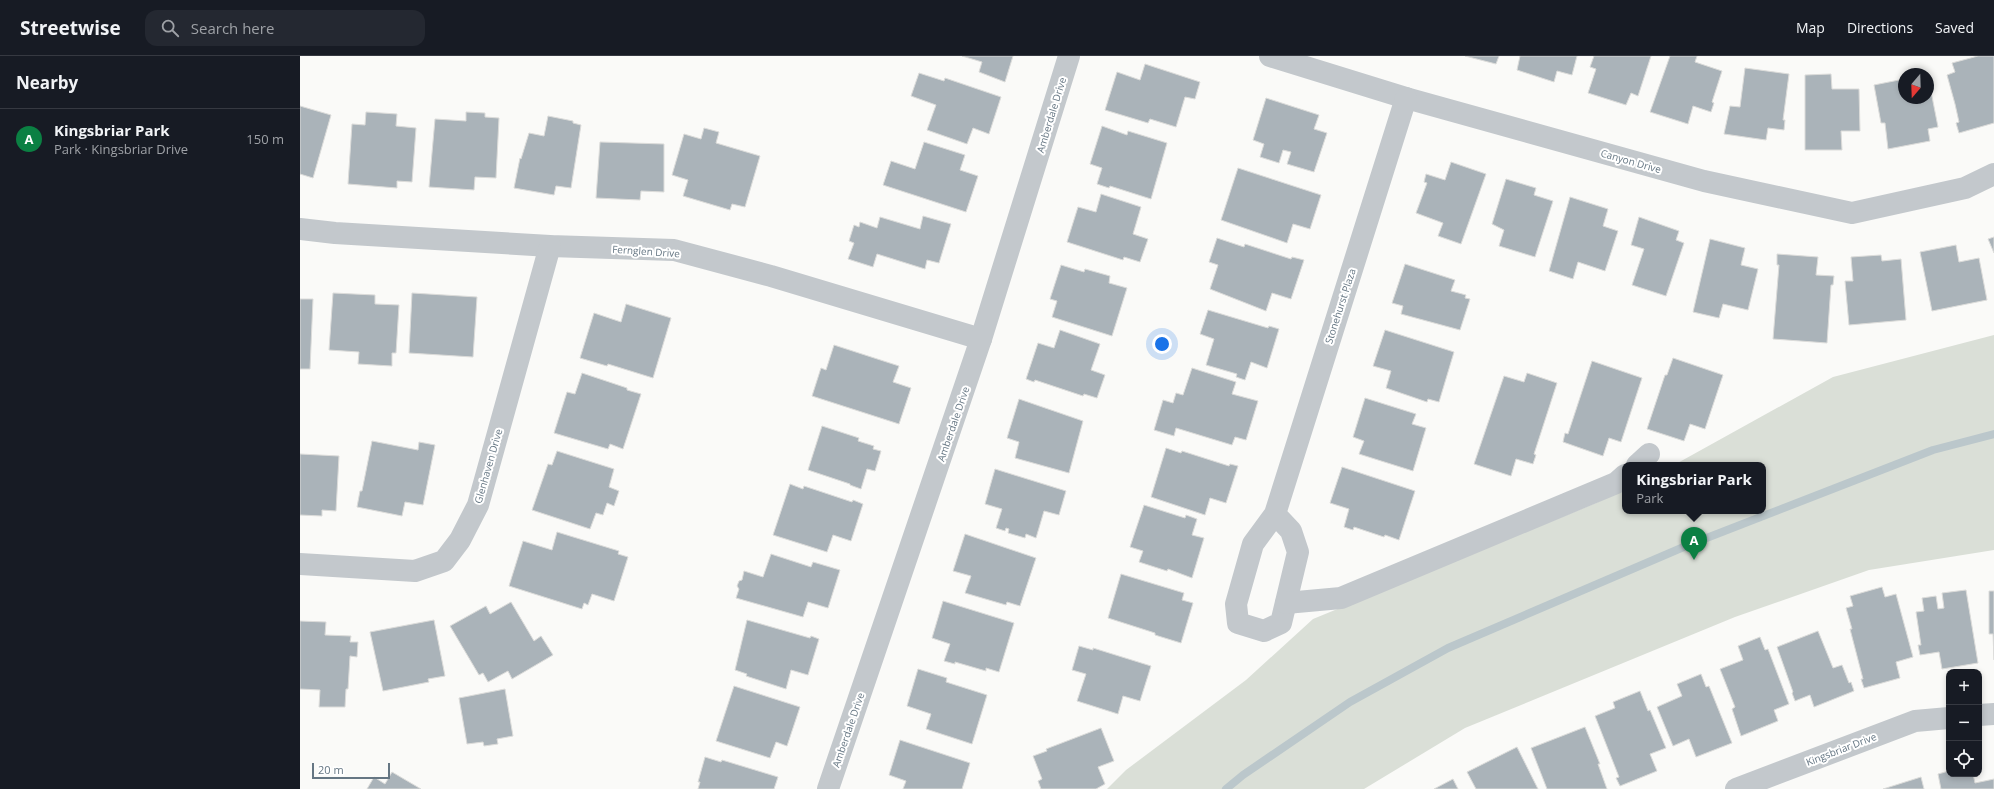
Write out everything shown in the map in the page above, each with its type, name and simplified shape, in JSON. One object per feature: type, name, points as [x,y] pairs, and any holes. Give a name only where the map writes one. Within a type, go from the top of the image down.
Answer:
[{"type":"street","name":"Amberdale Drive","points":[[828,789],[981,339],[1069,56]]},
{"type":"street","name":"Canyon Drive","points":[[1270,56],[1406,98],[1704,182],[1852,213],[1965,188],[1994,174]]},
{"type":"street","name":"Stonehurst Plaza","points":[[1274,514],[1291,532],[1298,552],[1281,623],[1264,631],[1238,623],[1236,604],[1253,544],[1274,514],[1406,98]]},
{"type":"street","name":"Fernglen Drive","points":[[300,229],[335,234],[550,246],[674,250],[771,276],[981,339]]},
{"type":"street","name":"Glenhaven Drive","points":[[300,564],[415,571],[444,561],[448,556],[460,540],[478,504],[550,246]]},
{"type":"street","points":[[1286,603],[1341,598],[1616,483],[1622,478]]},
{"type":"street","points":[[1982,715],[1994,714]]},
{"type":"street","name":"Kingsbriar Drive","points":[[1736,789],[1915,721],[1946,718]]},
{"type":"shaded area","points":[[1994,335],[1994,550],[1869,570],[1735,617],[1465,728],[1364,789],[1107,789],[1126,770],[1246,680],[1313,619],[1596,503],[1622,490],[1622,514],[1766,514],[1766,462],[1679,462],[1833,377]]},
{"type":"building","points":[[962,56],[1013,56],[1005,82],[979,72],[982,62]]},
{"type":"building","points":[[1465,56],[1499,56],[1496,64]]},
{"type":"building","points":[[1520,56],[1577,56],[1572,75],[1557,71],[1554,82],[1517,70]]},
{"type":"building","points":[[1594,56],[1651,56],[1638,96],[1631,93],[1626,105],[1588,93],[1596,69],[1590,67]]},
{"type":"building","points":[[1670,56],[1697,56],[1695,62],[1722,71],[1712,102],[1714,103],[1711,112],[1693,106],[1688,124],[1650,112]]},
{"type":"building","points":[[1978,56],[1994,56],[1994,123],[1959,133],[1956,123],[1959,122],[1947,75],[1955,72],[1952,63]]},
{"type":"building","points":[[1145,64],[1200,82],[1195,99],[1185,97],[1176,127],[1150,119],[1148,123],[1105,110],[1117,72],[1140,80]]},
{"type":"building","points":[[1745,68],[1789,74],[1783,120],[1785,120],[1784,130],[1768,128],[1766,140],[1724,134],[1730,106],[1740,107]]},
{"type":"building","points":[[919,73],[944,81],[945,78],[1001,97],[989,134],[973,128],[967,144],[927,130],[936,105],[911,96]]},
{"type":"building","points":[[1831,74],[1832,89],[1859,89],[1860,131],[1841,131],[1842,150],[1805,150],[1805,75]]},
{"type":"building","points":[[1898,80],[1898,104],[1933,104],[1938,127],[1928,129],[1930,141],[1888,149],[1885,123],[1881,123],[1874,85]]},
{"type":"building","points":[[1266,98],[1319,115],[1314,129],[1327,133],[1314,172],[1287,164],[1291,152],[1283,150],[1279,163],[1260,157],[1264,144],[1253,140]]},
{"type":"building","points":[[300,106],[331,115],[313,178],[300,174]]},
{"type":"building","points":[[366,112],[397,114],[396,126],[416,128],[412,182],[397,181],[397,188],[348,184],[352,124],[365,125]]},
{"type":"building","points":[[466,112],[485,113],[485,117],[499,118],[496,178],[475,177],[474,190],[429,187],[435,119],[466,121]]},
{"type":"building","points":[[548,116],[573,121],[573,123],[581,125],[571,188],[556,186],[554,195],[514,188],[520,158],[521,159],[529,133],[544,136]]},
{"type":"building","points":[[1102,126],[1127,135],[1128,131],[1167,143],[1151,199],[1110,186],[1109,188],[1097,184],[1102,168],[1090,164]]},
{"type":"building","points":[[704,128],[719,132],[716,143],[760,156],[745,207],[732,204],[730,210],[683,196],[688,180],[672,175],[684,134],[701,139]]},
{"type":"building","points":[[600,142],[664,144],[664,192],[641,191],[640,200],[596,198]]},
{"type":"building","points":[[924,142],[965,155],[960,170],[978,176],[966,212],[883,185],[891,161],[915,169]]},
{"type":"building","points":[[1451,162],[1486,174],[1461,244],[1438,236],[1443,223],[1416,213],[1427,183],[1424,182],[1426,174],[1445,180]]},
{"type":"building","points":[[1238,168],[1321,195],[1310,229],[1293,224],[1287,243],[1221,220]]},
{"type":"building","points":[[1506,179],[1536,188],[1534,195],[1553,201],[1535,257],[1499,246],[1504,230],[1492,224]]},
{"type":"building","points":[[1101,194],[1141,207],[1133,234],[1148,239],[1140,262],[1124,257],[1123,260],[1067,242],[1078,207],[1096,212]]},
{"type":"building","points":[[1570,197],[1608,209],[1603,226],[1618,231],[1605,271],[1578,262],[1573,279],[1549,271]]},
{"type":"building","points":[[923,216],[951,224],[939,263],[927,260],[925,269],[877,254],[873,267],[848,259],[854,243],[849,241],[854,225],[859,227],[860,222],[877,228],[880,217],[920,229]]},
{"type":"building","points":[[1639,217],[1679,231],[1676,240],[1684,243],[1666,296],[1632,285],[1644,249],[1631,245]]},
{"type":"building","points":[[1994,237],[1994,253],[1988,239]]},
{"type":"building","points":[[1217,238],[1244,247],[1245,244],[1291,259],[1292,257],[1304,260],[1291,299],[1272,293],[1266,311],[1210,289],[1218,265],[1209,262]]},
{"type":"building","points":[[1710,239],[1745,248],[1741,265],[1758,269],[1748,310],[1723,304],[1719,318],[1693,312]]},
{"type":"building","points":[[1956,245],[1959,262],[1979,258],[1987,300],[1932,311],[1920,252]]},
{"type":"building","points":[[1777,254],[1818,257],[1816,275],[1834,276],[1833,285],[1831,285],[1827,343],[1773,339],[1779,265],[1777,265]]},
{"type":"building","points":[[1881,255],[1882,261],[1901,259],[1906,320],[1849,325],[1845,281],[1853,281],[1851,257]]},
{"type":"building","points":[[1405,264],[1455,280],[1451,291],[1466,295],[1465,298],[1470,299],[1460,330],[1401,314],[1403,306],[1392,303]]},
{"type":"building","points":[[1061,265],[1084,272],[1085,269],[1110,276],[1109,283],[1127,288],[1112,336],[1052,317],[1057,301],[1050,299]]},
{"type":"building","points":[[333,293],[375,295],[375,304],[399,305],[396,353],[392,353],[392,366],[358,364],[359,352],[329,350]]},
{"type":"building","points":[[412,293],[477,297],[473,357],[409,353]]},
{"type":"building","points":[[300,299],[313,299],[310,369],[300,369]]},
{"type":"building","points":[[626,304],[671,318],[653,378],[608,364],[607,366],[580,358],[594,313],[621,322]]},
{"type":"building","points":[[1208,310],[1268,328],[1269,326],[1279,329],[1267,368],[1251,362],[1245,380],[1236,377],[1237,374],[1206,365],[1214,339],[1200,334]]},
{"type":"building","points":[[1060,330],[1100,344],[1091,370],[1105,375],[1097,398],[1084,394],[1083,396],[1035,380],[1034,382],[1026,379],[1038,343],[1054,348]]},
{"type":"building","points":[[1385,330],[1454,352],[1439,402],[1428,399],[1427,402],[1386,388],[1391,371],[1373,366]]},
{"type":"building","points":[[834,345],[899,366],[893,382],[911,388],[899,424],[812,396],[821,368],[826,370]]},
{"type":"building","points":[[1673,358],[1723,375],[1705,429],[1690,424],[1684,441],[1647,429],[1665,375],[1667,375]]},
{"type":"building","points":[[1592,361],[1642,378],[1621,442],[1609,438],[1603,456],[1563,442],[1565,433],[1568,434]]},
{"type":"building","points":[[1192,368],[1236,382],[1232,394],[1258,401],[1246,440],[1235,437],[1232,445],[1176,428],[1174,436],[1154,430],[1163,400],[1173,403],[1176,393],[1183,395]]},
{"type":"building","points":[[582,373],[641,394],[623,449],[610,444],[608,449],[554,433],[567,392],[575,394]]},
{"type":"building","points":[[1527,373],[1557,383],[1534,454],[1536,455],[1533,464],[1516,459],[1511,476],[1474,464],[1504,376],[1524,382]]},
{"type":"building","points":[[1365,398],[1416,414],[1412,424],[1426,428],[1413,471],[1359,454],[1364,441],[1353,437]]},
{"type":"building","points":[[1019,399],[1083,421],[1069,473],[1015,458],[1019,442],[1007,438]]},
{"type":"building","points":[[822,426],[859,438],[858,441],[874,446],[873,449],[881,451],[875,471],[867,469],[861,489],[808,470]]},
{"type":"building","points":[[372,441],[418,450],[419,442],[435,445],[423,505],[405,502],[402,516],[357,507],[360,491],[362,491]]},
{"type":"building","points":[[1166,448],[1181,453],[1182,451],[1229,466],[1230,464],[1238,466],[1226,503],[1210,498],[1205,515],[1151,497]]},
{"type":"building","points":[[557,451],[614,469],[609,487],[619,491],[614,506],[607,503],[603,515],[596,513],[590,529],[532,510],[548,464],[552,465]]},
{"type":"building","points":[[300,454],[339,456],[336,511],[322,510],[322,516],[300,515]]},
{"type":"building","points":[[1342,467],[1415,491],[1399,540],[1385,535],[1384,537],[1354,527],[1353,530],[1344,527],[1349,509],[1330,503]]},
{"type":"building","points":[[995,469],[1066,491],[1059,515],[1044,511],[1036,538],[1026,534],[1025,538],[1008,533],[1009,529],[1006,528],[1005,531],[996,528],[1002,509],[985,504]]},
{"type":"building","points":[[790,484],[803,489],[804,486],[852,502],[853,500],[863,504],[851,541],[833,535],[827,552],[773,535]]},
{"type":"building","points":[[1144,505],[1185,518],[1186,515],[1197,519],[1192,535],[1204,538],[1192,578],[1168,569],[1167,571],[1139,562],[1143,551],[1130,547]]},
{"type":"building","points":[[557,532],[619,551],[618,554],[628,557],[614,601],[592,594],[588,605],[584,603],[582,609],[509,586],[523,541],[552,550]]},
{"type":"building","points":[[965,534],[1036,558],[1020,606],[1007,602],[1006,605],[965,593],[971,576],[953,571]]},
{"type":"building","points":[[771,554],[811,567],[813,562],[840,570],[828,608],[808,602],[803,617],[736,598],[739,589],[737,586],[739,581],[742,580],[744,571],[763,577]]},
{"type":"building","points":[[1121,574],[1184,593],[1182,600],[1193,603],[1181,643],[1108,618]]},
{"type":"building","points":[[1882,587],[1885,597],[1896,594],[1913,657],[1896,662],[1900,678],[1864,688],[1850,629],[1852,629],[1846,608],[1853,606],[1850,596]]},
{"type":"building","points":[[1966,590],[1978,663],[1942,669],[1939,652],[1920,655],[1918,645],[1921,645],[1916,612],[1924,611],[1922,598],[1936,596],[1938,609],[1944,608],[1942,593]]},
{"type":"building","points":[[1989,591],[1994,591],[1994,660],[1993,634],[1989,634]]},
{"type":"building","points":[[943,601],[1014,623],[999,672],[986,668],[986,671],[955,662],[955,664],[944,661],[950,644],[932,638]]},
{"type":"building","points":[[511,602],[534,641],[541,636],[553,655],[512,679],[508,671],[488,682],[483,673],[479,675],[450,626],[486,606],[490,614]]},
{"type":"building","points":[[434,620],[445,676],[428,679],[429,682],[383,691],[370,632]]},
{"type":"building","points":[[747,620],[810,638],[811,636],[819,639],[808,675],[791,670],[786,689],[746,676],[747,674],[735,670]]},
{"type":"building","points":[[300,621],[326,622],[325,635],[351,636],[350,642],[358,642],[357,657],[350,656],[348,689],[346,689],[345,707],[319,707],[320,690],[300,689]]},
{"type":"building","points":[[1818,631],[1833,668],[1842,665],[1854,691],[1814,707],[1810,695],[1795,701],[1777,647]]},
{"type":"building","points":[[1760,637],[1765,650],[1768,649],[1789,704],[1774,710],[1778,721],[1741,736],[1732,709],[1735,707],[1720,669],[1743,660],[1738,646]]},
{"type":"building","points":[[1079,646],[1093,650],[1093,648],[1151,666],[1140,701],[1123,696],[1118,714],[1077,701],[1086,674],[1072,670]]},
{"type":"building","points":[[918,669],[947,678],[946,682],[987,695],[972,744],[926,729],[931,714],[907,706]]},
{"type":"building","points":[[1701,674],[1706,687],[1709,686],[1732,743],[1696,757],[1689,739],[1673,746],[1657,707],[1682,696],[1677,684]]},
{"type":"building","points":[[734,686],[800,707],[787,746],[776,742],[770,758],[716,741]]},
{"type":"building","points":[[505,689],[513,736],[497,739],[498,744],[484,746],[483,742],[467,744],[459,698]]},
{"type":"building","points":[[1640,691],[1648,711],[1650,710],[1666,748],[1650,754],[1657,771],[1620,786],[1616,778],[1619,777],[1595,716],[1615,708],[1613,702]]},
{"type":"building","points":[[1585,727],[1600,764],[1598,764],[1607,789],[1547,789],[1531,748]]},
{"type":"building","points":[[1101,728],[1114,761],[1098,767],[1105,784],[1096,789],[1041,789],[1038,781],[1042,779],[1033,756],[1047,751],[1046,749]]},
{"type":"building","points":[[900,740],[970,763],[962,789],[903,789],[906,781],[889,775]]},
{"type":"building","points":[[1517,747],[1538,789],[1476,789],[1467,772]]},
{"type":"building","points":[[705,757],[721,762],[722,760],[778,777],[774,789],[698,789],[700,782],[698,782]]},
{"type":"building","points":[[392,772],[421,789],[367,789],[374,777],[385,784]]},
{"type":"building","points":[[1946,772],[1946,777],[1974,777],[1975,783],[1994,779],[1994,789],[1941,789],[1938,774]]},
{"type":"building","points":[[1921,777],[1924,789],[1883,789]]},
{"type":"building","points":[[1453,779],[1458,789],[1434,789]]},
{"type":"waterway","points":[[1226,789],[1243,775],[1350,702],[1448,648],[1686,546],[1933,450],[1994,434]]},
{"type":"place","name":"Kingsbriar Park","points":[[1694,560]]}]
